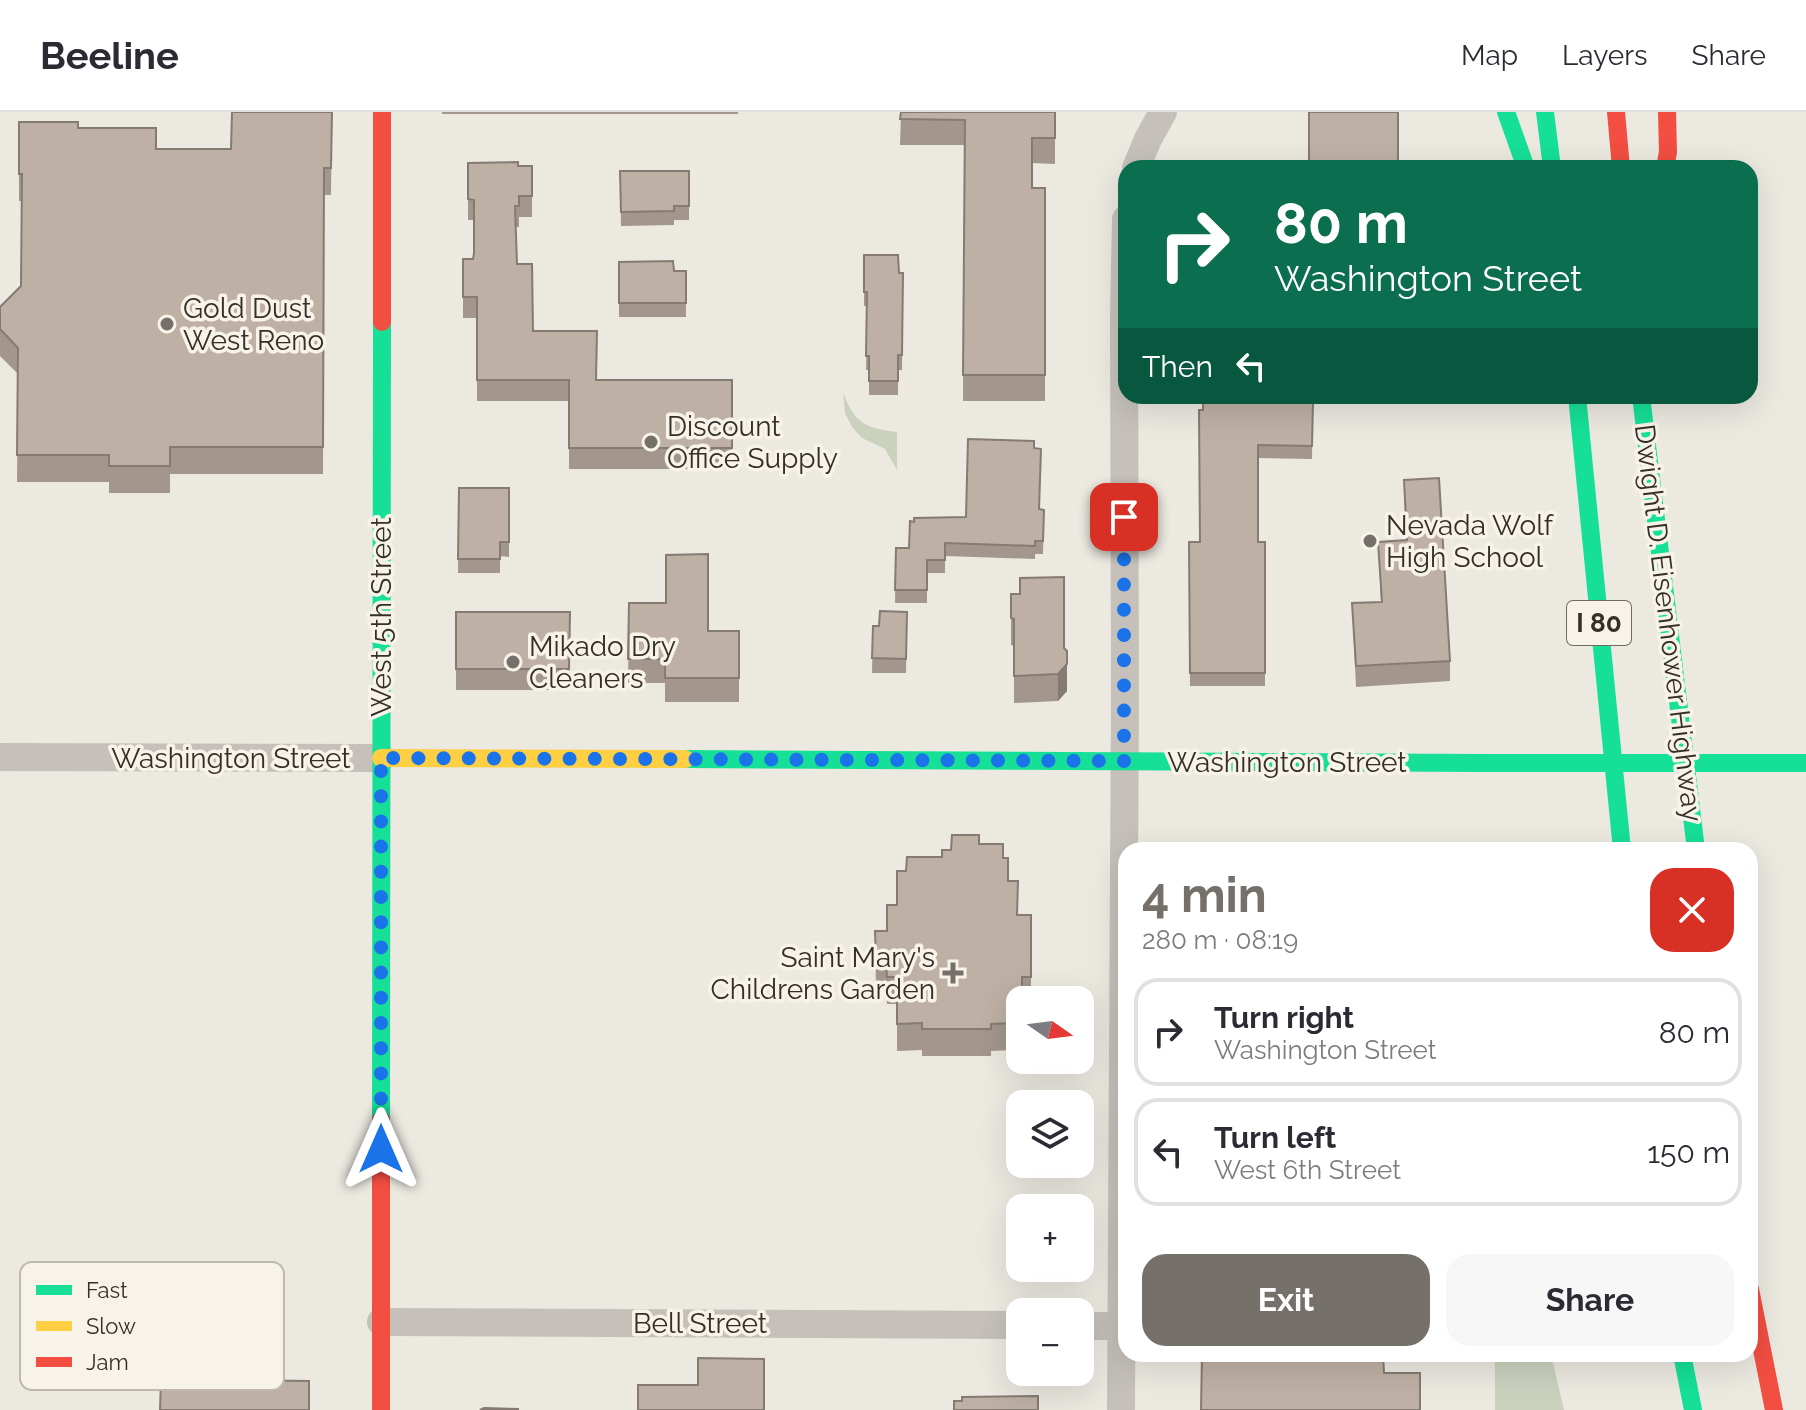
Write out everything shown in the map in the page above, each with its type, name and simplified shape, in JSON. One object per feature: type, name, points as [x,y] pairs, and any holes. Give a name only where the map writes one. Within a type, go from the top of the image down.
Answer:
[{"type":"main road","name":"West 5th Street","points":[[381,1410],[382,112]]},
{"type":"main road","points":[[1506,112],[1523,160]]},
{"type":"main road","points":[[1545,112],[1551,160]]},
{"type":"main road","points":[[1616,112],[1620,160]]},
{"type":"main road","points":[[1666,160],[1667,112]]},
{"type":"main road","name":"I 80","points":[[1578,404],[1621,842]]},
{"type":"main road","name":"Dwight D. Eisenhower Highway","points":[[1642,404],[1695,842]]},
{"type":"main road","name":"Washington Street","points":[[381,758],[1806,763]]},
{"type":"main road","points":[[1758,1329],[1774,1410]]},
{"type":"main road","points":[[1684,1362],[1693,1410]]},
{"type":"street","points":[[1139,160],[1163,112]]},
{"type":"street","points":[[1124,404],[1124,842]]},
{"type":"street","name":"Washington Street","points":[[0,757],[381,758]]},
{"type":"street","name":"Bell Street","points":[[381,1322],[1006,1325]]},
{"type":"street","points":[[1094,1326],[1118,1326]]},
{"type":"street","points":[[1121,1410],[1122,1362]]},
{"type":"green space","points":[[843,392],[852,411],[862,422],[897,432],[897,470],[885,449],[862,438],[852,427],[845,413]]},
{"type":"green space","points":[[1495,1362],[1553,1362],[1564,1410],[1495,1410]]},
{"type":"building","name":"Gold Dust West Reno","points":[[232,112],[332,112],[331,168],[324,168],[323,447],[170,447],[170,466],[109,466],[109,455],[17,455],[18,348],[0,329],[0,307],[21,286],[19,122],[78,122],[78,128],[156,128],[156,149],[231,149]]},
{"type":"building","points":[[901,112],[1055,112],[1055,138],[1032,138],[1032,188],[1045,188],[1045,375],[963,375],[965,120],[900,119]]},
{"type":"building","points":[[1309,112],[1398,112],[1398,160],[1309,160]]},
{"type":"building","points":[[518,162],[518,166],[532,166],[532,196],[519,196],[519,206],[515,206],[517,264],[532,264],[533,331],[597,331],[596,380],[732,380],[732,448],[569,448],[569,380],[477,380],[477,297],[463,297],[463,259],[473,259],[474,253],[474,200],[468,199],[468,163]]},
{"type":"building","points":[[620,171],[689,171],[689,206],[674,206],[674,211],[621,212]]},
{"type":"building","points":[[864,255],[898,255],[899,273],[903,273],[902,355],[898,355],[898,381],[869,381]]},
{"type":"building","points":[[673,261],[674,271],[686,271],[686,303],[619,303],[619,262]]},
{"type":"building","points":[[1203,404],[1313,404],[1312,446],[1258,445],[1258,542],[1265,542],[1265,673],[1190,673],[1189,542],[1200,542],[1199,410],[1203,410]]},
{"type":"building","points":[[968,439],[1034,441],[1034,448],[1041,449],[1039,509],[1044,510],[1043,541],[1035,541],[1035,546],[945,543],[945,560],[927,560],[927,590],[895,590],[896,548],[909,548],[910,521],[914,522],[914,518],[966,517]]},
{"type":"building","points":[[1439,478],[1450,661],[1356,666],[1352,603],[1382,602],[1378,542],[1407,540],[1404,480]]},
{"type":"building","points":[[459,488],[509,488],[509,542],[500,542],[500,559],[458,559]]},
{"type":"building","points":[[708,554],[708,631],[739,631],[739,678],[665,678],[665,659],[628,659],[629,603],[666,603],[666,555]]},
{"type":"building","points":[[1064,577],[1064,648],[1067,664],[1058,674],[1014,676],[1011,594],[1020,594],[1020,578]]},
{"type":"building","points":[[880,611],[907,612],[906,659],[872,658],[873,626],[879,626]]},
{"type":"building","name":"Mikado Dry Cleaners","points":[[456,612],[570,612],[569,669],[456,669]]},
{"type":"building","name":"Saint Mary's Childrens Garden","points":[[952,835],[979,835],[979,844],[1003,844],[1003,858],[1008,858],[1008,881],[1018,881],[1017,915],[1031,915],[1031,977],[1022,977],[1022,986],[1006,986],[1006,1023],[991,1024],[991,1029],[922,1029],[922,1023],[897,1024],[897,977],[887,977],[886,961],[876,961],[875,931],[887,931],[887,905],[897,905],[897,871],[906,871],[907,857],[942,857],[942,850],[951,850]]},
{"type":"building","points":[[698,1358],[764,1359],[764,1410],[638,1410],[638,1385],[698,1385]]},
{"type":"building","points":[[1202,1362],[1383,1362],[1384,1373],[1420,1373],[1420,1410],[1201,1410]]},
{"type":"building","points":[[284,1381],[309,1381],[309,1410],[160,1410],[161,1390],[284,1390]]},
{"type":"building","points":[[1038,1396],[1038,1410],[954,1410],[954,1401],[962,1401],[962,1397]]},
{"type":"building","points":[[518,1409],[518,1410],[480,1410]]},
{"type":"traffic: fast","points":[[1506,112],[1523,160]]},
{"type":"traffic: fast","points":[[1545,112],[1551,160]]},
{"type":"traffic: fast","points":[[381,1120],[382,322]]},
{"type":"traffic: fast","points":[[1578,404],[1621,842]]},
{"type":"traffic: fast","points":[[1642,404],[1695,842]]},
{"type":"traffic: fast","points":[[685,759],[1488,763]]},
{"type":"traffic: fast","points":[[1488,763],[1806,763]]},
{"type":"traffic: fast","points":[[1684,1362],[1693,1410]]},
{"type":"traffic: slow","points":[[381,758],[685,759]]},
{"type":"traffic: jam","points":[[382,112],[382,322]]},
{"type":"traffic: jam","points":[[1616,112],[1620,160]]},
{"type":"traffic: jam","points":[[1666,160],[1667,112]]},
{"type":"traffic: jam","points":[[381,1120],[381,1410]]},
{"type":"traffic: jam","points":[[1758,1329],[1774,1410]]},
{"type":"place","name":"Gold Dust West Reno","points":[[167,324]]},
{"type":"place","name":"Discount Office Supply","points":[[651,442]]},
{"type":"place","name":"Nevada Wolf High School","points":[[1370,541]]},
{"type":"place","name":"Mikado Dry Cleaners","points":[[513,662]]},
{"type":"place","name":"Saint Mary's Childrens Garden","points":[[953,973]]},
{"type":"route","points":[[381,1149],[381,758],[1124,761],[1124,517]]}]
